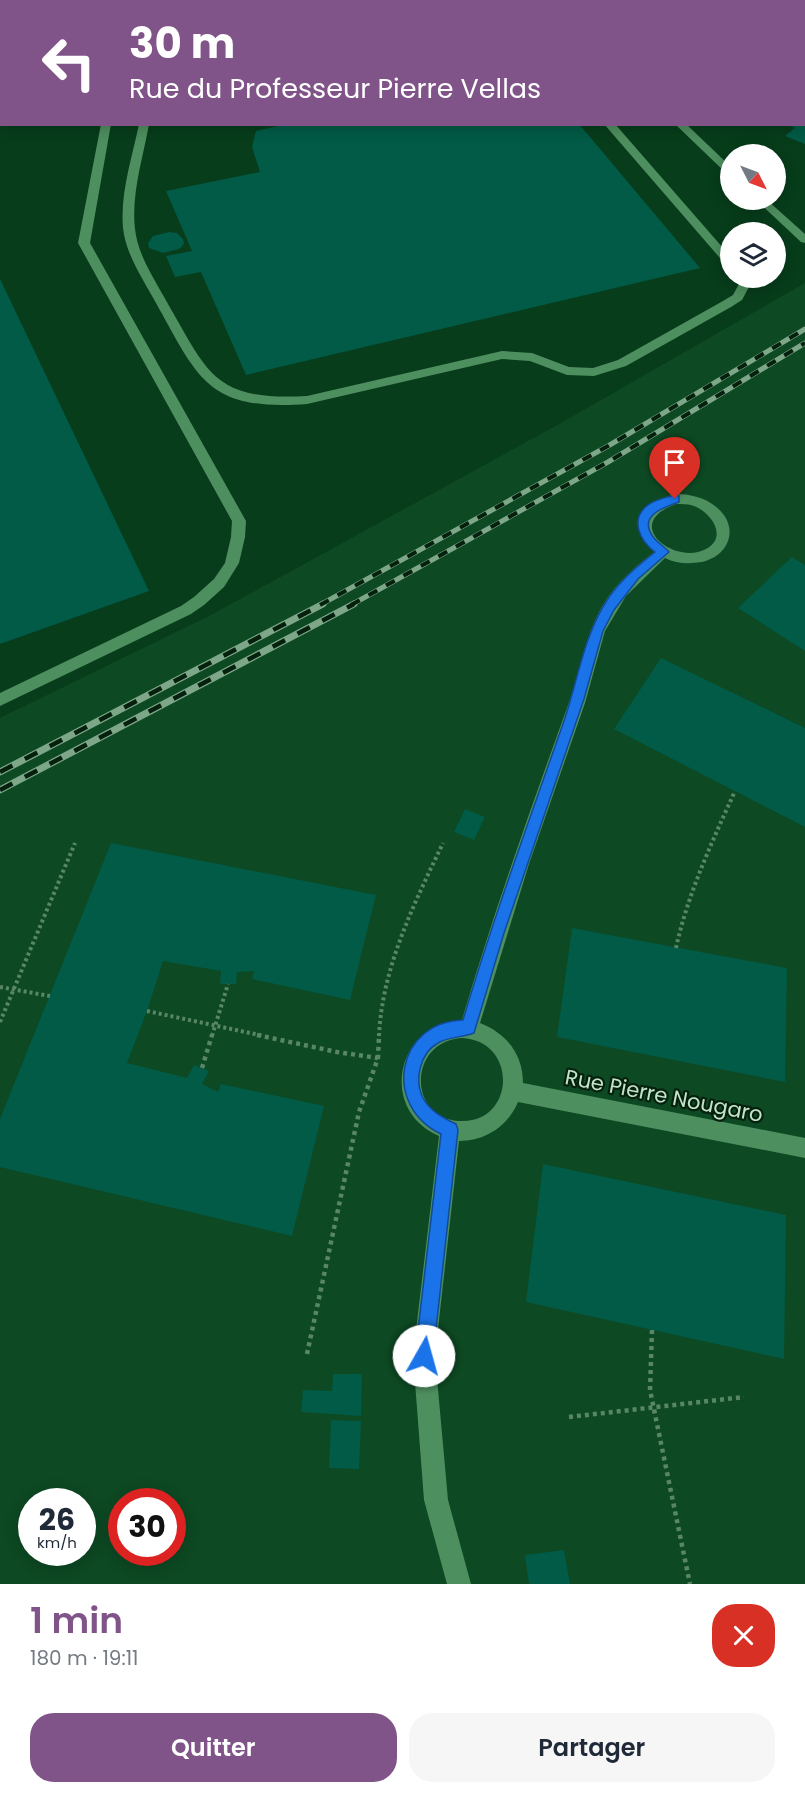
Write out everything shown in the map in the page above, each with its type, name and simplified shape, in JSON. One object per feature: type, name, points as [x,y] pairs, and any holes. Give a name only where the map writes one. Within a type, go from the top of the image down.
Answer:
[{"type":"street","points":[[0,700],[175,615],[211,593],[234,561],[239,540],[239,520],[84,243],[106,126]]},
{"type":"street","points":[[144,126],[130,203],[129,227],[133,250],[200,369],[217,384],[257,400],[286,402],[307,400],[502,355],[532,357],[567,371],[594,372],[622,363],[727,304],[745,288]]},
{"type":"street","points":[[611,126],[720,252]]},
{"type":"street","points":[[682,126],[720,162]]},
{"type":"street","points":[[772,210],[805,240]]},
{"type":"street","points":[[675,499],[700,503],[719,516],[725,535],[722,544],[715,552],[704,557],[690,559],[663,552],[645,535],[643,524],[646,515],[653,507],[663,501],[675,499]]},
{"type":"street","points":[[469,1028],[496,933],[578,699],[597,631],[609,607],[633,576],[663,552]]},
{"type":"street","points":[[453,1028],[469,1028],[488,1035],[503,1048],[512,1068],[513,1091],[509,1104],[492,1123],[469,1132],[450,1130],[433,1122],[417,1103],[411,1085],[412,1067],[420,1050],[430,1038],[453,1028]]},
{"type":"street","name":"Rue Pierre Nougaro","points":[[513,1091],[805,1148]]},
{"type":"street","points":[[450,1130],[424,1356],[436,1500],[459,1584]]},
{"type":"path","points":[[676,948],[689,901],[727,803],[735,790]]},
{"type":"path","points":[[0,1022],[75,843]]},
{"type":"path","points":[[307,1354],[359,1112],[378,1058],[380,1012],[405,922],[443,843]]},
{"type":"path","points":[[202,1068],[228,984]]},
{"type":"path","points":[[0,987],[50,996]]},
{"type":"path","points":[[147,1011],[337,1052],[378,1058]]},
{"type":"path","points":[[652,1330],[650,1390],[690,1584]]},
{"type":"path","points":[[569,1417],[744,1397]]},
{"type":"shaded area","points":[[805,283],[805,1584],[0,1584],[0,718],[213,614],[561,423]]},
{"type":"building","points":[[278,126],[581,126],[700,268],[246,375],[201,272],[175,277],[166,256],[192,251],[166,191],[260,172],[252,147],[256,131]]},
{"type":"building","points":[[792,126],[805,126],[805,144],[785,136],[795,128]]},
{"type":"building","points":[[169,232],[177,233],[183,239],[184,244],[179,249],[163,253],[149,248],[148,243],[153,236]]},
{"type":"building","points":[[0,279],[149,591],[0,644]]},
{"type":"building","points":[[792,557],[805,565],[805,651],[738,608]]},
{"type":"building","points":[[661,658],[805,728],[805,827],[614,729]]},
{"type":"building","points":[[465,809],[485,817],[474,840],[454,832]]},
{"type":"building","points":[[111,843],[376,895],[350,1000],[252,979],[254,971],[237,972],[236,984],[220,984],[221,971],[163,961],[127,1063],[187,1078],[194,1065],[209,1071],[202,1084],[218,1092],[221,1084],[324,1106],[292,1236],[0,1167],[0,1119]]},
{"type":"building","points":[[572,928],[787,968],[785,1082],[557,1037]]},
{"type":"building","points":[[543,1164],[786,1215],[784,1359],[526,1302]]},
{"type":"building","points":[[333,1374],[362,1374],[361,1416],[301,1412],[303,1390],[332,1391]]},
{"type":"building","points":[[331,1420],[361,1421],[359,1469],[329,1468]]},
{"type":"building","points":[[564,1550],[570,1584],[529,1584],[525,1555]]},
{"type":"railway","points":[[320,605],[608,446],[805,329]]},
{"type":"railway","points":[[351,605],[608,462],[805,343]]},
{"type":"railway","points":[[0,772],[323,604]]},
{"type":"railway","points":[[0,790],[354,604]]},
{"type":"route","points":[[424,1356],[450,1130],[433,1122],[417,1103],[411,1085],[412,1067],[420,1050],[430,1038],[453,1028],[469,1028],[496,933],[578,699],[597,631],[609,607],[633,576],[663,552],[645,535],[643,524],[646,515],[663,501],[675,499]]}]
